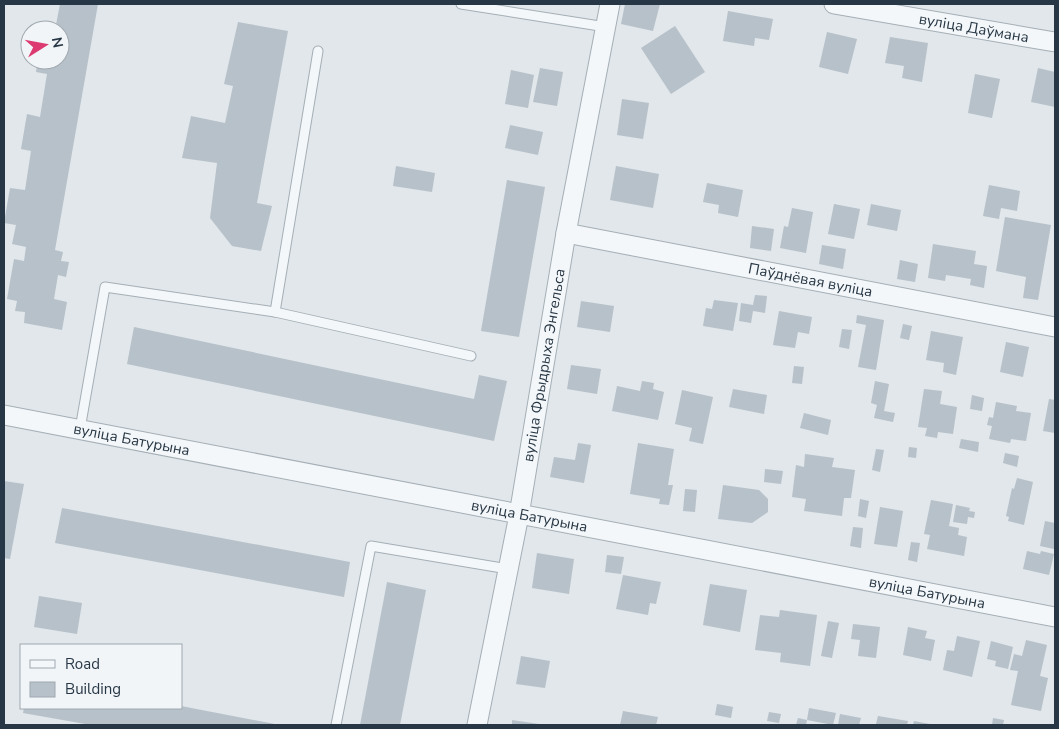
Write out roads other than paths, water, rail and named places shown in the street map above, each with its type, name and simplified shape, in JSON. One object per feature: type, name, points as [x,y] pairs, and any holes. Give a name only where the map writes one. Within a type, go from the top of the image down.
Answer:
[{"type":"street","name":"вуліца Фрыдрыха Энгельса","points":[[477,725],[519,515],[566,233],[610,4]]},
{"type":"street","name":"вуліца Даўмана","points":[[834,4],[1055,42]]},
{"type":"street","name":"Паўднёвая вуліца","points":[[566,233],[1055,327]]},
{"type":"street","name":"вуліца Батурына","points":[[4,415],[1055,617]]},
{"type":"lane","points":[[461,4],[606,27]]},
{"type":"lane","points":[[275,312],[318,51]]},
{"type":"lane","points":[[80,429],[105,287],[275,312],[471,356]]},
{"type":"lane","points":[[336,725],[371,546],[508,569]]}]
